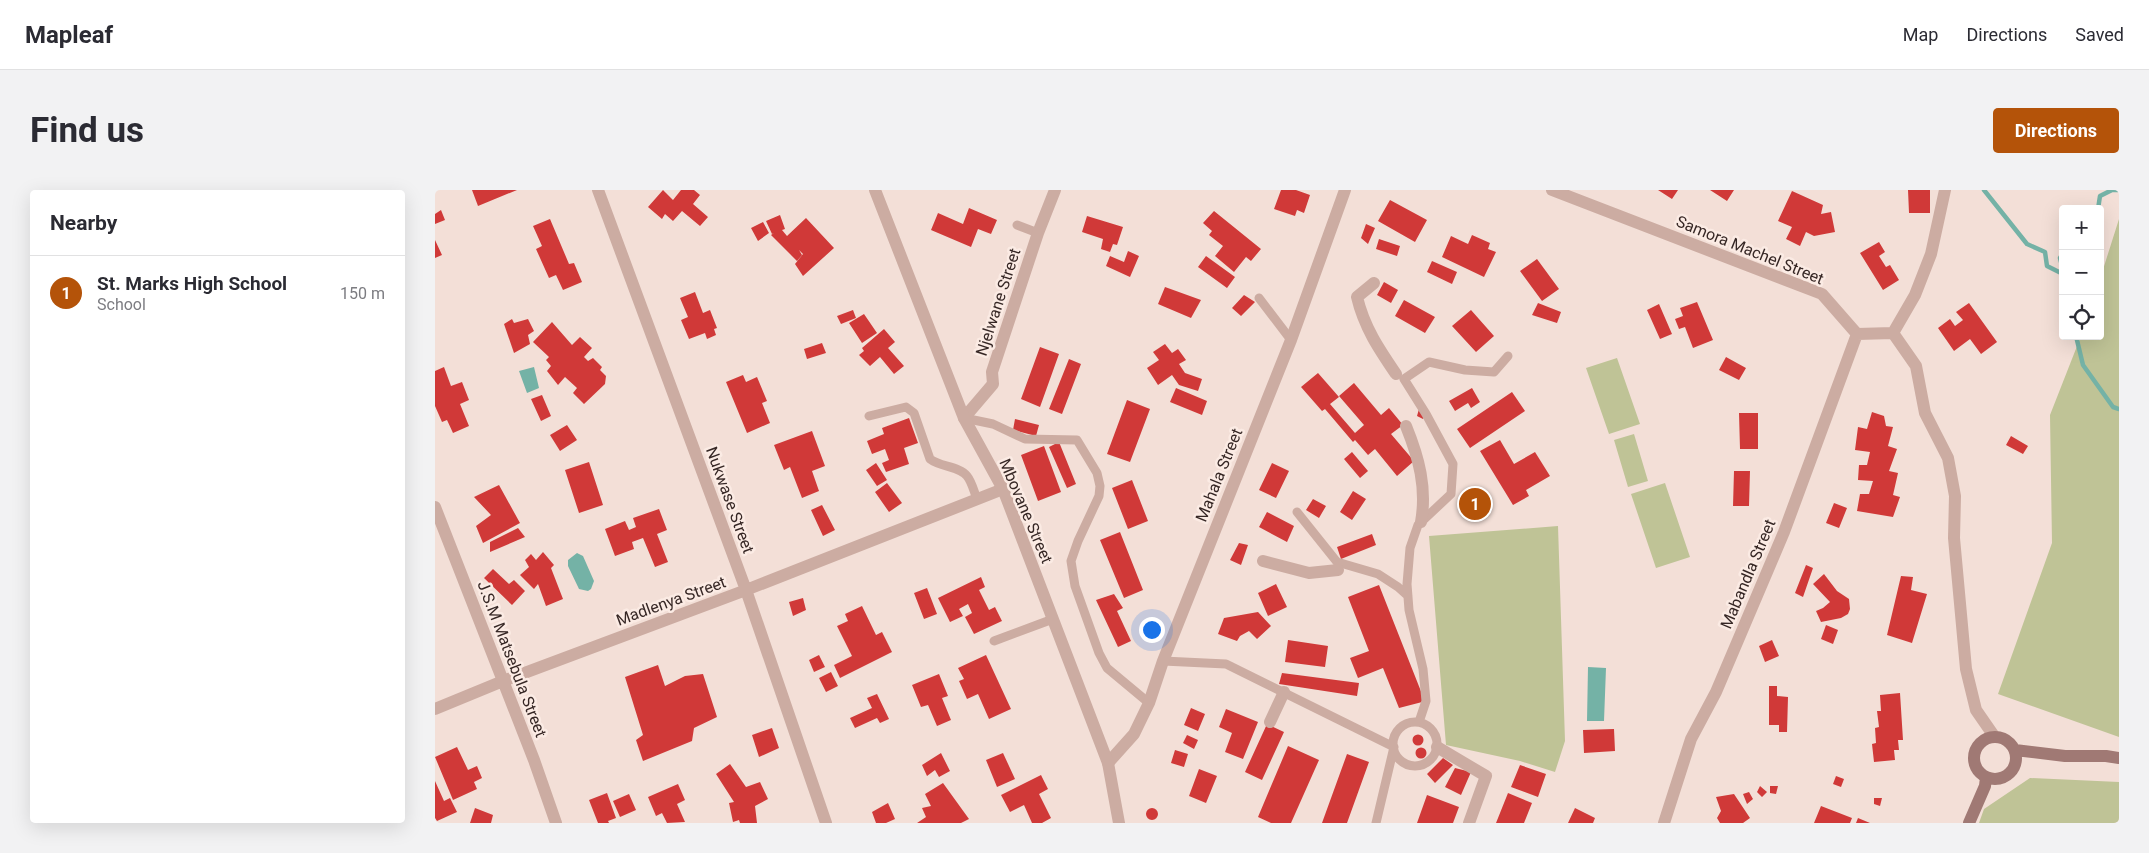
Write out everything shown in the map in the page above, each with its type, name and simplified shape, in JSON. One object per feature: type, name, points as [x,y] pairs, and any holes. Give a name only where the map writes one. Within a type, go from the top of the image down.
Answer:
[{"type":"main road","points":[[1994,736],[2007,740],[2015,750],[2015,764],[2012,771],[2000,778],[1986,777],[1976,767],[1974,753],[1982,741],[1994,736]]},
{"type":"main road","points":[[2015,750],[2065,756],[2106,756],[2119,758]]},
{"type":"main road","points":[[1969,823],[1985,786],[1986,777]]},
{"type":"street","name":"Nukwase Street","points":[[598,190],[746,590],[826,823]]},
{"type":"street","name":"Mbovane Street","points":[[875,190],[964,418],[1003,489],[1108,763],[1119,823]]},
{"type":"street","name":"Njelwane Street","points":[[964,418],[993,384],[992,372],[1038,233],[1055,190]]},
{"type":"street","name":"Mahala Street","points":[[1108,763],[1134,734],[1149,704],[1163,661],[1291,340],[1345,190]]},
{"type":"street","name":"Samora Machel Street","points":[[1552,190],[1822,294],[1857,334]]},
{"type":"street","points":[[1893,333],[1915,295],[1931,254],[1945,190]]},
{"type":"street","points":[[1374,283],[1357,297],[1361,313],[1371,336],[1396,374]]},
{"type":"street","points":[[1857,334],[1893,333]]},
{"type":"street","points":[[1893,333],[1916,366],[1925,413],[1948,458],[1955,496],[1954,538],[1966,669],[1977,710],[1994,736]]},
{"type":"street","name":"Mabandla Street","points":[[1664,823],[1691,740],[1716,692],[1784,532],[1857,334]]},
{"type":"street","points":[[1407,426],[1415,447],[1422,475],[1424,502],[1421,522]]},
{"type":"street","name":"Madlenya Street","points":[[435,710],[503,681],[746,590],[1003,489]]},
{"type":"street","name":"J.S.M Matsebula Street","points":[[435,507],[557,823]]},
{"type":"street","points":[[1263,561],[1309,573],[1338,570]]},
{"type":"street","points":[[1271,722],[1284,692]]},
{"type":"street","points":[[1437,747],[1486,776],[1469,823]]},
{"type":"lane","points":[[1017,225],[1038,233]]},
{"type":"lane","points":[[1259,298],[1291,340]]},
{"type":"lane","points":[[1419,722],[1426,701],[1423,669],[1407,596],[1410,548],[1413,537],[1421,522],[1451,494],[1453,464],[1426,414],[1404,379],[1429,362],[1465,370],[1494,372],[1508,356]]},
{"type":"lane","points":[[869,416],[906,407],[910,409],[914,413],[930,458],[935,462],[963,472],[967,476],[977,499]]},
{"type":"lane","points":[[964,418],[993,424],[1025,439],[1077,440],[1097,473],[1100,486],[1099,496],[1077,541],[1071,561],[1075,586],[1099,653],[1107,668],[1149,704]]},
{"type":"lane","points":[[1297,512],[1337,562],[1378,574],[1398,587],[1407,596]]},
{"type":"lane","points":[[994,641],[1053,620]]},
{"type":"lane","points":[[1163,661],[1227,664],[1394,746]]},
{"type":"lane","points":[[1412,722],[1419,722],[1425,724],[1434,732],[1437,747],[1433,757],[1428,762],[1414,766],[1401,760],[1396,755],[1394,746],[1393,741],[1399,728],[1412,722]]},
{"type":"lane","points":[[1376,823],[1394,746]]},
{"type":"green space","points":[[2119,219],[2119,737],[1998,694],[2052,543],[2050,415],[2079,340],[2104,340],[2104,266]]},
{"type":"green space","points":[[1617,358],[1640,424],[1609,434],[1586,368]]},
{"type":"green space","points":[[1634,434],[1648,481],[1628,487],[1614,440]]},
{"type":"green space","points":[[1665,483],[1690,557],[1656,568],[1631,494]]},
{"type":"green space","points":[[1558,526],[1565,741],[1555,772],[1520,761],[1446,745],[1429,536]]},
{"type":"green space","points":[[2030,778],[2119,782],[2119,823],[1979,823],[1984,809]]},
{"type":"water","points":[[534,367],[539,388],[527,393],[519,371]]},
{"type":"water","points":[[577,553],[583,556],[594,581],[591,589],[588,591],[579,589],[568,566],[568,560]]},
{"type":"water","points":[[1588,667],[1606,668],[1604,721],[1587,721]]},
{"type":"building","points":[[472,190],[517,190],[478,206]]},
{"type":"building","points":[[663,190],[673,200],[681,190],[694,190],[700,195],[693,204],[708,217],[700,226],[682,211],[673,221],[665,214],[662,219],[648,207]]},
{"type":"building","points":[[1281,190],[1296,190],[1310,195],[1304,213],[1297,210],[1295,216],[1274,209]]},
{"type":"building","points":[[1658,190],[1678,190],[1672,199]]},
{"type":"building","points":[[1710,190],[1734,190],[1727,201]]},
{"type":"building","points":[[1908,190],[1930,190],[1930,213],[1909,213]]},
{"type":"building","points":[[1792,191],[1823,205],[1821,214],[1831,212],[1835,232],[1814,236],[1806,232],[1800,246],[1786,239],[1792,227],[1778,221]]},
{"type":"building","points":[[1390,200],[1427,220],[1415,242],[1378,221]]},
{"type":"building","points":[[969,208],[997,220],[991,234],[978,229],[971,247],[931,230],[938,213],[963,224]]},
{"type":"building","points":[[441,210],[445,220],[435,224],[435,214]]},
{"type":"building","points":[[1214,211],[1261,249],[1251,261],[1246,257],[1234,272],[1215,256],[1223,246],[1209,235],[1212,231],[1203,223]]},
{"type":"building","points":[[780,215],[785,229],[782,230],[787,236],[806,218],[834,248],[803,276],[795,264],[803,254],[799,250],[802,255],[797,261],[771,235],[774,233],[772,234],[766,221]]},
{"type":"building","points":[[1087,216],[1123,227],[1117,245],[1113,244],[1110,252],[1101,249],[1103,239],[1082,232]]},
{"type":"building","points":[[550,219],[569,264],[574,263],[582,282],[563,290],[556,275],[549,278],[536,249],[542,246],[533,226]]},
{"type":"building","points":[[763,222],[769,233],[758,241],[751,228]]},
{"type":"building","points":[[1366,224],[1375,228],[1368,244],[1361,238]]},
{"type":"building","points":[[1472,235],[1490,243],[1488,249],[1496,252],[1484,277],[1442,257],[1451,236],[1468,244]]},
{"type":"building","points":[[1379,239],[1400,246],[1397,256],[1376,249]]},
{"type":"building","points":[[435,240],[442,255],[435,258]]},
{"type":"building","points":[[1879,242],[1885,252],[1879,256],[1886,267],[1890,265],[1899,280],[1883,290],[1860,253]]},
{"type":"building","points":[[1128,251],[1139,256],[1130,277],[1106,266],[1110,256],[1124,262]]},
{"type":"building","points":[[1206,256],[1235,277],[1227,288],[1198,267]]},
{"type":"building","points":[[1537,259],[1559,289],[1542,301],[1520,271]]},
{"type":"building","points":[[1432,261],[1457,272],[1452,284],[1427,272]]},
{"type":"building","points":[[1384,282],[1398,290],[1391,303],[1377,295]]},
{"type":"building","points":[[1165,287],[1201,300],[1191,318],[1158,304]]},
{"type":"building","points":[[695,292],[703,313],[710,310],[717,328],[714,329],[716,335],[707,339],[705,333],[689,339],[681,320],[688,317],[680,298]]},
{"type":"building","points":[[1244,295],[1255,302],[1241,316],[1232,308]]},
{"type":"building","points":[[1404,300],[1435,317],[1425,333],[1395,316]]},
{"type":"building","points":[[1697,302],[1713,340],[1693,348],[1685,327],[1679,329],[1675,319],[1683,316],[1680,308]]},
{"type":"building","points":[[1538,303],[1561,312],[1557,323],[1532,315]]},
{"type":"building","points":[[1969,303],[1997,342],[1981,354],[1970,339],[1954,351],[1938,328],[1950,319],[1955,326],[1963,320],[1956,312]]},
{"type":"building","points":[[1659,304],[1672,334],[1660,339],[1647,310]]},
{"type":"building","points":[[853,310],[856,318],[841,324],[837,316]]},
{"type":"building","points":[[1471,310],[1494,336],[1476,352],[1452,326]]},
{"type":"building","points":[[864,314],[877,333],[862,343],[849,323]]},
{"type":"building","points":[[512,319],[514,323],[528,319],[534,331],[528,335],[530,344],[514,353],[504,324]]},
{"type":"building","points":[[552,322],[572,345],[580,337],[592,348],[584,357],[588,361],[593,358],[602,367],[600,370],[606,376],[605,384],[584,404],[573,393],[577,388],[565,377],[558,385],[547,371],[551,366],[546,360],[549,357],[533,342]]},
{"type":"building","points":[[884,329],[895,342],[888,348],[904,366],[894,374],[880,357],[870,366],[859,355],[864,351],[862,348]]},
{"type":"building","points":[[822,343],[826,353],[807,359],[804,349]]},
{"type":"building","points":[[1165,344],[1172,353],[1178,349],[1186,360],[1179,364],[1185,373],[1202,379],[1198,391],[1179,385],[1172,375],[1158,385],[1147,368],[1159,360],[1153,352]]},
{"type":"building","points":[[1040,347],[1059,354],[1040,407],[1021,399]]},
{"type":"building","points":[[1726,357],[1746,368],[1739,380],[1719,370]]},
{"type":"building","points":[[1069,359],[1081,364],[1062,414],[1049,409]]},
{"type":"building","points":[[444,367],[451,386],[462,382],[469,400],[460,404],[469,426],[453,433],[447,420],[442,422],[435,406],[435,371]]},
{"type":"building","points":[[1318,373],[1339,397],[1330,404],[1355,433],[1364,425],[1339,396],[1354,383],[1381,415],[1389,408],[1403,425],[1391,434],[1414,461],[1397,476],[1375,449],[1368,455],[1355,440],[1353,442],[1325,409],[1322,411],[1301,387]]},
{"type":"building","points":[[743,375],[746,382],[757,377],[767,401],[762,403],[770,423],[747,433],[726,382]]},
{"type":"building","points":[[1176,388],[1207,401],[1202,415],[1170,402]]},
{"type":"building","points":[[1472,388],[1480,402],[1471,408],[1468,403],[1455,411],[1449,401]]},
{"type":"building","points":[[1512,392],[1525,411],[1470,448],[1457,429]]},
{"type":"building","points":[[542,395],[551,416],[541,421],[531,399]]},
{"type":"building","points":[[1127,400],[1150,409],[1130,462],[1107,454]]},
{"type":"building","points":[[1419,409],[1426,414],[1423,419],[1417,416]]},
{"type":"building","points":[[1872,412],[1884,416],[1886,426],[1893,427],[1888,446],[1897,449],[1889,471],[1898,473],[1893,495],[1900,497],[1893,517],[1857,511],[1860,494],[1869,494],[1873,481],[1858,480],[1859,465],[1867,465],[1870,452],[1855,450],[1858,427],[1867,429]]},
{"type":"building","points":[[1739,413],[1758,413],[1758,449],[1740,449]]},
{"type":"building","points":[[909,418],[918,443],[904,448],[909,464],[886,472],[882,463],[889,460],[885,449],[872,454],[867,441],[884,434],[882,428]]},
{"type":"building","points":[[1015,419],[1039,425],[1036,436],[1013,430]]},
{"type":"building","points":[[567,425],[577,440],[560,451],[550,435]]},
{"type":"building","points":[[812,431],[825,466],[812,471],[819,491],[802,498],[790,467],[784,470],[774,445]]},
{"type":"building","points":[[2011,436],[2028,446],[2023,454],[2006,445]]},
{"type":"building","points":[[1500,440],[1514,464],[1535,452],[1550,476],[1526,490],[1529,496],[1513,505],[1480,451]]},
{"type":"building","points":[[1059,442],[1076,484],[1067,488],[1049,447]]},
{"type":"building","points":[[1044,446],[1061,492],[1038,501],[1021,455]]},
{"type":"building","points":[[1352,452],[1368,471],[1360,478],[1344,459]]},
{"type":"building","points":[[589,462],[603,505],[579,513],[565,470]]},
{"type":"building","points":[[876,463],[887,480],[877,486],[866,470]]},
{"type":"building","points":[[1272,463],[1289,471],[1276,498],[1259,490]]},
{"type":"building","points":[[1734,471],[1750,471],[1749,506],[1733,506]]},
{"type":"building","points":[[1132,480],[1148,521],[1128,529],[1112,488]]},
{"type":"building","points":[[887,483],[902,503],[889,512],[875,492]]},
{"type":"building","points":[[499,485],[520,523],[483,543],[476,526],[491,515],[474,497]]},
{"type":"building","points":[[1353,491],[1366,499],[1352,520],[1340,512]]},
{"type":"building","points":[[1313,499],[1326,506],[1319,518],[1306,510]]},
{"type":"building","points":[[1834,503],[1847,508],[1839,528],[1826,523]]},
{"type":"building","points":[[822,505],[835,530],[823,536],[811,510]]},
{"type":"building","points":[[659,509],[667,530],[657,534],[668,562],[655,567],[643,538],[632,542],[634,549],[615,556],[605,529],[625,521],[629,530],[636,527],[633,518]]},
{"type":"building","points":[[1267,512],[1294,526],[1287,542],[1259,527]]},
{"type":"building","points":[[518,528],[525,537],[490,552],[490,542]]},
{"type":"building","points":[[1120,532],[1143,590],[1124,598],[1100,540]]},
{"type":"building","points":[[1372,534],[1376,545],[1341,559],[1337,547]]},
{"type":"building","points":[[1239,543],[1248,545],[1241,565],[1230,560]]},
{"type":"building","points":[[543,552],[554,565],[551,568],[563,599],[546,606],[538,584],[534,589],[520,575],[529,567],[525,560],[531,554],[536,560]]},
{"type":"building","points":[[1806,565],[1813,568],[1803,597],[1795,593]]},
{"type":"building","points":[[493,569],[509,584],[514,580],[525,591],[512,605],[484,578]]},
{"type":"building","points":[[1824,574],[1837,591],[1849,599],[1850,609],[1848,614],[1841,618],[1821,622],[1816,611],[1830,602],[1813,584]]},
{"type":"building","points":[[1901,576],[1913,577],[1911,590],[1927,594],[1912,643],[1887,635]]},
{"type":"building","points":[[981,577],[985,587],[979,590],[989,610],[995,607],[1002,621],[974,634],[965,617],[972,613],[968,604],[959,609],[963,616],[950,622],[938,598]]},
{"type":"building","points":[[1276,584],[1287,607],[1268,616],[1258,593]]},
{"type":"building","points":[[1379,585],[1426,701],[1399,708],[1383,668],[1358,678],[1350,658],[1369,651],[1348,597]]},
{"type":"building","points":[[927,588],[937,614],[924,619],[914,593]]},
{"type":"building","points":[[1114,594],[1123,608],[1117,611],[1131,641],[1118,647],[1096,600]]},
{"type":"building","points":[[803,598],[806,610],[793,616],[789,602]]},
{"type":"building","points":[[862,606],[876,635],[882,632],[892,652],[840,678],[834,665],[852,656],[837,626],[848,621],[845,614]]},
{"type":"building","points":[[1258,612],[1271,626],[1257,639],[1249,631],[1240,636],[1237,641],[1218,634],[1224,618]]},
{"type":"building","points":[[1826,625],[1838,630],[1833,644],[1821,639]]},
{"type":"building","points":[[1288,640],[1328,646],[1325,667],[1285,662]]},
{"type":"building","points":[[1772,640],[1779,656],[1765,662],[1759,646]]},
{"type":"building","points":[[819,655],[825,667],[814,672],[809,660]]},
{"type":"building","points":[[986,655],[1011,709],[989,719],[978,694],[967,699],[959,681],[964,679],[958,668]]},
{"type":"building","points":[[658,665],[665,686],[685,676],[703,674],[717,717],[694,728],[692,741],[643,761],[636,740],[643,735],[625,677]]},
{"type":"building","points":[[831,672],[838,686],[826,692],[819,678]]},
{"type":"building","points":[[1282,673],[1359,683],[1357,696],[1279,684]]},
{"type":"building","points":[[939,674],[948,696],[942,698],[951,720],[937,726],[928,705],[921,707],[912,685]]},
{"type":"building","points":[[1769,686],[1777,686],[1777,696],[1788,697],[1787,732],[1779,732],[1779,725],[1769,725]]},
{"type":"building","points":[[1900,693],[1903,740],[1898,740],[1899,750],[1894,750],[1895,760],[1874,762],[1872,744],[1876,743],[1875,728],[1879,727],[1877,711],[1881,711],[1880,695]]},
{"type":"building","points":[[877,694],[889,719],[880,723],[877,718],[855,728],[850,718],[872,708],[867,698]]},
{"type":"building","points":[[1191,708],[1205,714],[1198,731],[1184,725]]},
{"type":"building","points":[[1226,709],[1258,722],[1243,759],[1225,752],[1232,733],[1219,727]]},
{"type":"building","points":[[1267,724],[1284,732],[1262,780],[1245,772]]},
{"type":"building","points":[[772,728],[779,748],[759,757],[752,735]]},
{"type":"building","points":[[1614,729],[1615,751],[1584,753],[1583,730]]},
{"type":"building","points":[[1187,735],[1198,740],[1194,749],[1183,743]]},
{"type":"building","points":[[1416,735],[1420,735],[1423,740],[1422,744],[1416,745],[1413,742],[1413,738]]},
{"type":"building","points":[[1288,746],[1319,760],[1291,823],[1271,823],[1258,817]]},
{"type":"building","points":[[457,747],[468,770],[477,766],[482,778],[474,782],[477,789],[453,800],[435,757]]},
{"type":"building","points":[[1419,748],[1423,748],[1426,753],[1425,757],[1419,758],[1416,755],[1416,751]]},
{"type":"building","points":[[1175,750],[1188,754],[1184,767],[1171,763]]},
{"type":"building","points":[[941,753],[950,771],[939,777],[935,770],[927,776],[922,765]]},
{"type":"building","points":[[1003,753],[1015,779],[997,787],[986,760]]},
{"type":"building","points":[[1347,754],[1369,762],[1347,823],[1322,823]]},
{"type":"building","points":[[1443,758],[1453,765],[1435,783],[1427,774]]},
{"type":"building","points":[[730,764],[746,787],[760,782],[768,799],[755,806],[757,823],[740,823],[739,820],[733,822],[729,803],[734,802],[716,774]]},
{"type":"building","points":[[1520,765],[1546,774],[1538,797],[1511,787]]},
{"type":"building","points":[[1455,768],[1471,772],[1461,795],[1445,787]]},
{"type":"building","points":[[1199,769],[1217,776],[1206,803],[1189,796]]},
{"type":"building","points":[[1041,775],[1048,789],[1039,794],[1051,818],[1042,823],[1032,823],[1024,805],[1010,812],[1001,795]]},
{"type":"building","points":[[1836,776],[1844,779],[1841,787],[1833,784]]},
{"type":"building","points":[[435,781],[444,801],[450,798],[457,812],[437,821],[435,818]]},
{"type":"building","points":[[943,783],[969,819],[961,823],[917,823],[926,817],[922,808],[931,806],[925,794]]},
{"type":"building","points":[[678,784],[685,800],[677,804],[685,822],[667,823],[662,813],[656,816],[648,797]]},
{"type":"building","points":[[1760,786],[1767,792],[1762,797],[1757,792]]},
{"type":"building","points":[[1770,786],[1778,786],[1776,794],[1770,793]]},
{"type":"building","points":[[1749,792],[1753,799],[1747,804],[1743,794]]},
{"type":"building","points":[[607,793],[616,818],[608,821],[609,823],[598,823],[589,800]]},
{"type":"building","points":[[1508,793],[1532,803],[1524,823],[1496,823]]},
{"type":"building","points":[[629,794],[636,810],[620,817],[613,801]]},
{"type":"building","points":[[1734,794],[1750,818],[1743,823],[1720,823],[1717,818],[1721,811],[1716,797]]},
{"type":"building","points":[[1427,795],[1459,807],[1453,823],[1417,823]]},
{"type":"building","points":[[1874,798],[1882,798],[1880,806],[1874,804]]},
{"type":"building","points":[[888,803],[895,819],[886,823],[876,823],[872,812]]},
{"type":"building","points":[[1821,806],[1852,818],[1850,823],[1814,823]]},
{"type":"building","points":[[475,808],[493,815],[491,823],[470,823]]},
{"type":"building","points":[[1150,808],[1154,808],[1158,814],[1154,820],[1150,820],[1146,816],[1146,812]]},
{"type":"building","points":[[1575,808],[1595,818],[1593,823],[1568,823]]},
{"type":"building","points":[[1858,818],[1870,823],[1856,823]]},
{"type":"waterway","points":[[1984,190],[2027,244],[2045,252],[2047,266],[2059,272]]},
{"type":"waterway","points":[[2099,205],[2100,196],[2112,190],[2118,190]]},
{"type":"waterway","points":[[2077,340],[2083,365],[2113,407],[2119,409]]},
{"type":"place","name":"St. Marks High School","points":[[1475,504]]}]
